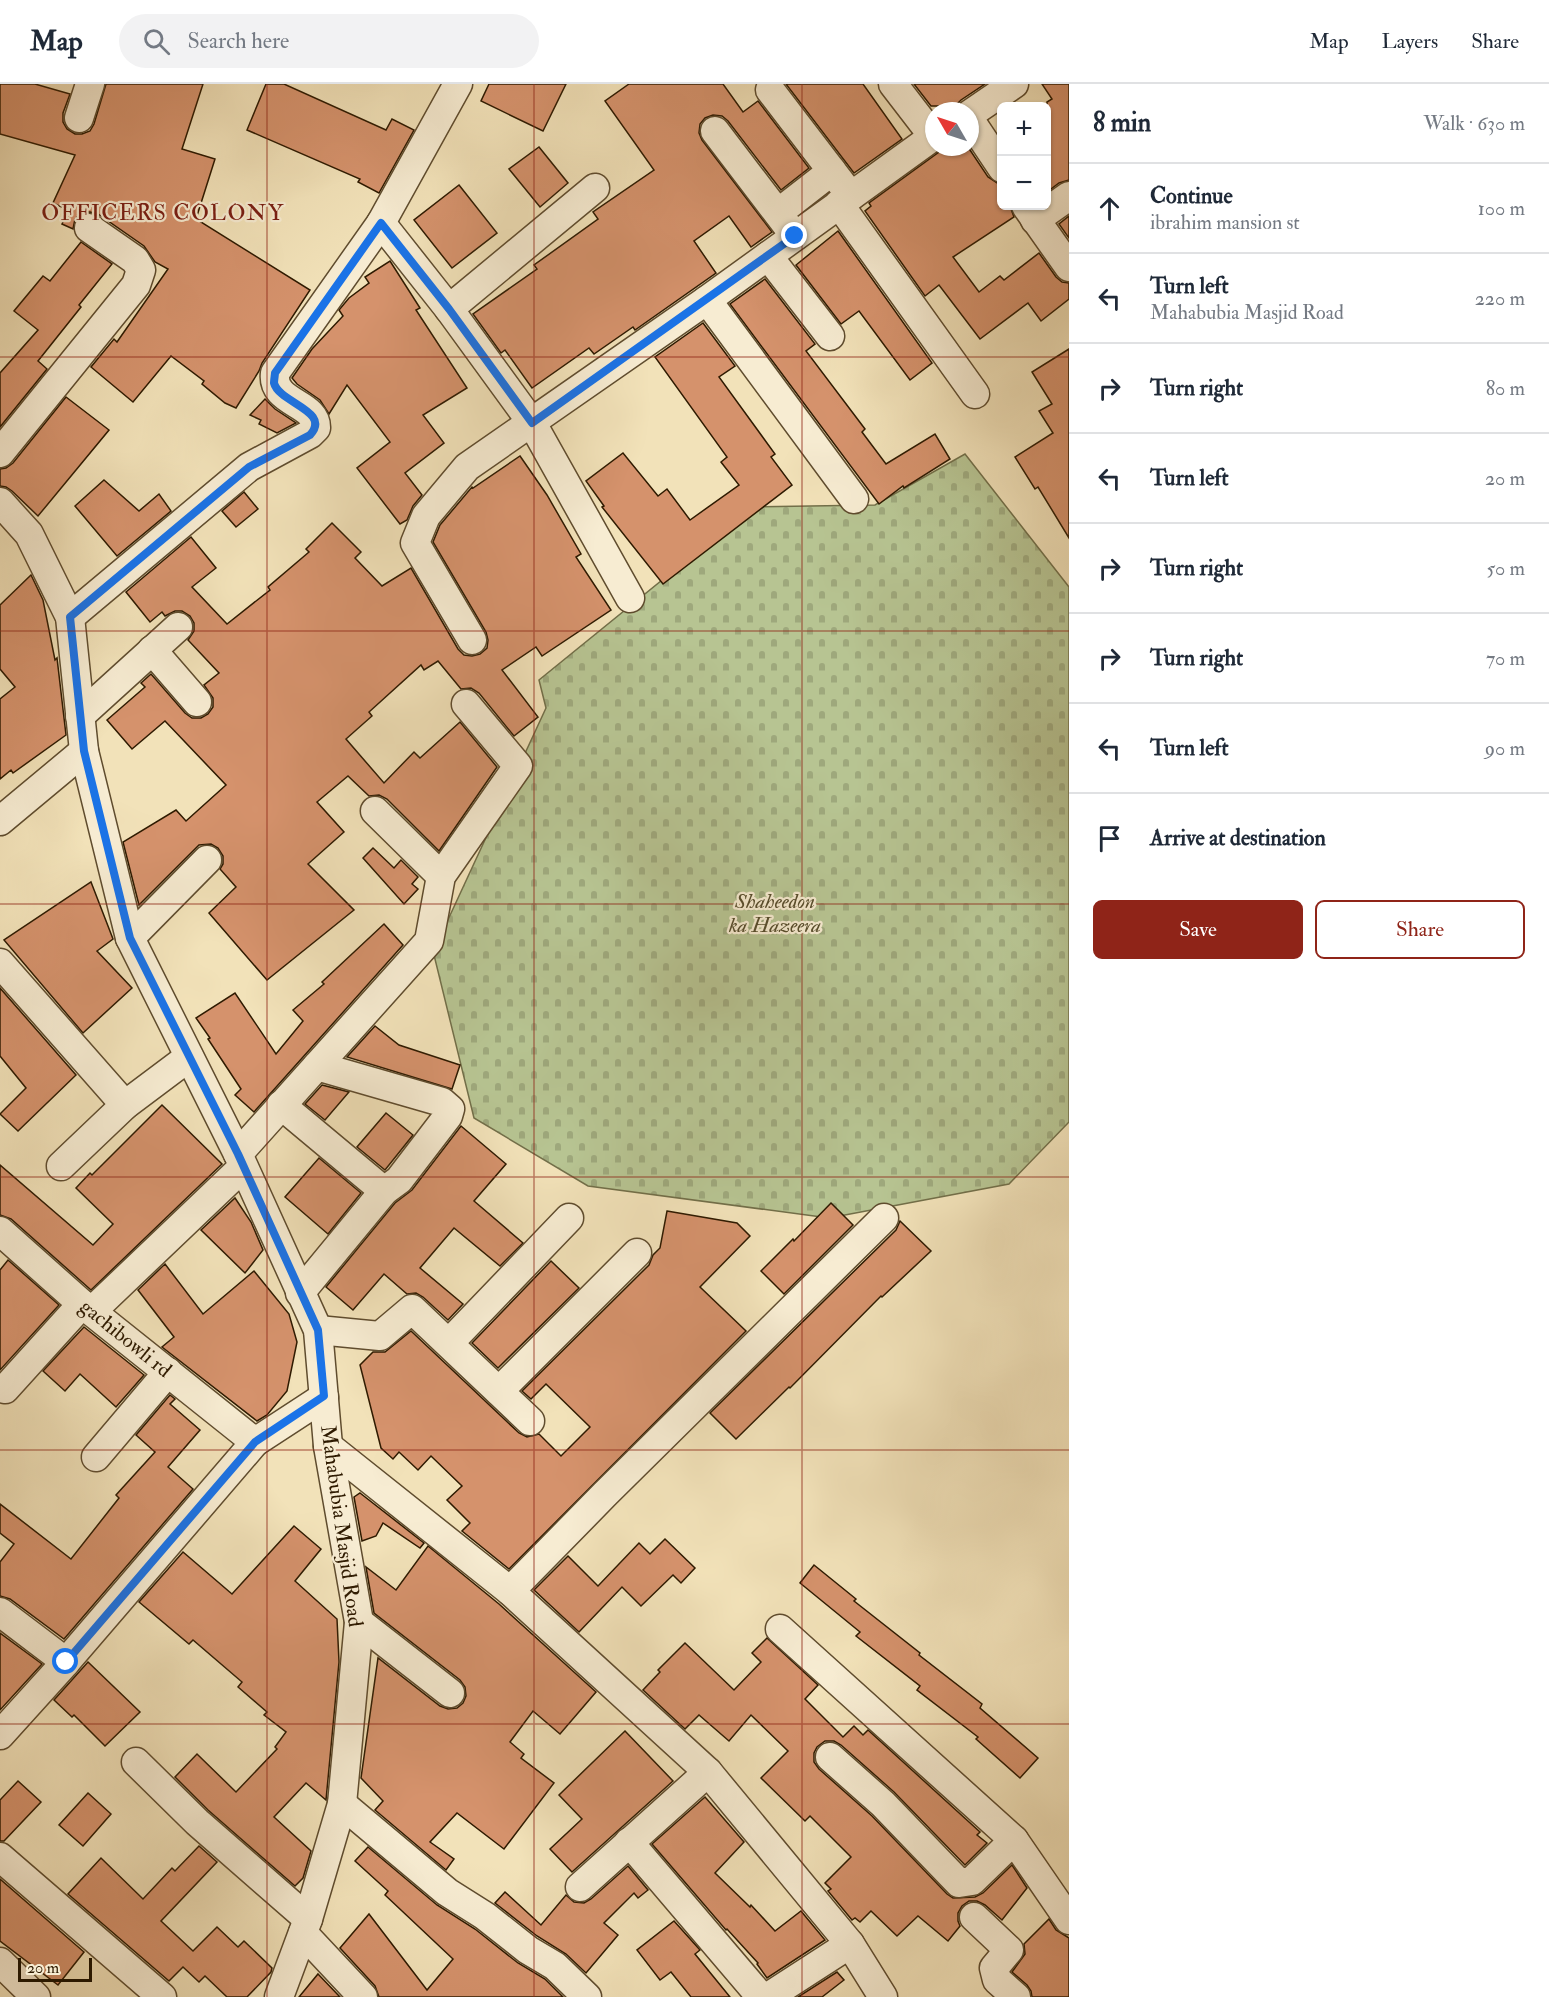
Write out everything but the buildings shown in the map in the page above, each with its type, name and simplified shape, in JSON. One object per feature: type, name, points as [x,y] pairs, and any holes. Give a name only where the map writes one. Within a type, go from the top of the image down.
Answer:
[{"type":"street","points":[[79,118],[90,84]]},
{"type":"street","points":[[70,617],[249,467],[310,435],[316,428],[313,416],[279,391],[274,382],[275,373],[381,223],[458,84]]},
{"type":"street","points":[[893,84],[925,125]]},
{"type":"street","points":[[979,108],[1014,84]]},
{"type":"street","points":[[770,90],[832,171],[845,200],[975,394]]},
{"type":"street","points":[[715,131],[795,236]]},
{"type":"street","points":[[979,134],[997,160]]},
{"type":"street","points":[[472,640],[415,543],[426,516],[467,467],[707,300],[925,142]]},
{"type":"street","points":[[777,213],[832,171]]},
{"type":"street","points":[[449,309],[594,188]]},
{"type":"street","points":[[1069,196],[1031,213],[1069,267]]},
{"type":"street","points":[[381,223],[449,309],[532,423],[630,598]]},
{"type":"street","points":[[0,453],[136,285],[141,270],[135,260],[89,228]]},
{"type":"street","points":[[768,256],[830,336]]},
{"type":"street","points":[[707,300],[854,499]]},
{"type":"street","name":"Mahabubia Masjid Road","points":[[0,502],[29,534],[70,617],[84,751],[130,938],[240,1160],[318,1330],[328,1446],[358,1622],[342,1804],[306,1926],[279,1997]]},
{"type":"street","points":[[80,716],[178,627]]},
{"type":"street","points":[[152,650],[197,702]]},
{"type":"street","points":[[0,1388],[5,1389],[240,1160],[281,1105],[429,941],[441,876],[518,766],[466,704]]},
{"type":"street","points":[[0,821],[84,751]]},
{"type":"street","points":[[375,810],[441,876]]},
{"type":"street","points":[[130,938],[207,860]]},
{"type":"street","points":[[0,963],[125,1105]]},
{"type":"street","points":[[61,1166],[125,1105],[189,1057]]},
{"type":"street","points":[[300,1293],[384,1191],[399,1180],[448,1116],[450,1109],[442,1102],[317,1066]]},
{"type":"street","points":[[281,1105],[384,1191]]},
{"type":"street","points":[[449,1343],[568,1218]]},
{"type":"street","points":[[510,1591],[604,1494],[884,1218]]},
{"type":"street","name":"gachibowli rd","points":[[0,1231],[87,1307],[255,1442]]},
{"type":"street","points":[[499,1391],[637,1253]]},
{"type":"street","points":[[318,1330],[380,1336],[412,1309],[530,1421]]},
{"type":"street","points":[[96,1457],[168,1372]]},
{"type":"street","points":[[0,1735],[66,1662],[255,1442],[324,1396]]},
{"type":"street","points":[[328,1446],[510,1591],[708,1772],[850,1944],[883,1997]]},
{"type":"street","points":[[0,1612],[66,1662]]},
{"type":"street","points":[[358,1622],[450,1693]]},
{"type":"street","points":[[780,1629],[1014,1840],[1069,1920]]},
{"type":"street","points":[[830,1756],[883,1804],[959,1883],[972,1881],[1014,1840]]},
{"type":"street","points":[[136,1762],[306,1926],[363,1997]]},
{"type":"street","points":[[580,1887],[708,1772]]},
{"type":"street","points":[[342,1804],[447,1892],[485,1916],[528,1950],[555,1966],[587,1997]]},
{"type":"street","points":[[629,1842],[761,1997]]},
{"type":"street","points":[[0,1857],[162,1997]]},
{"type":"street","points":[[974,1917],[1009,1950],[994,1968],[997,1980],[1016,1997]]},
{"type":"street","points":[[768,1997],[850,1944]]},
{"type":"street","points":[[0,1962],[36,1997]]},
{"type":"green space","name":"Shaheedon ka Hazeera","points":[[965,454],[1069,587],[1069,1122],[1009,1184],[829,1218],[588,1186],[474,1118],[434,955],[440,937],[546,708],[539,680],[752,507],[875,505]]},
{"type":"district","name":"OFFICERS COLONY","points":[[163,212]]},
{"type":"route","points":[[66,1662],[255,1442],[324,1396],[318,1330],[238,1154],[130,938],[84,751],[70,617],[249,467],[310,435],[316,428],[313,416],[279,391],[274,382],[275,373],[381,223],[449,309],[532,423],[795,236]]}]
